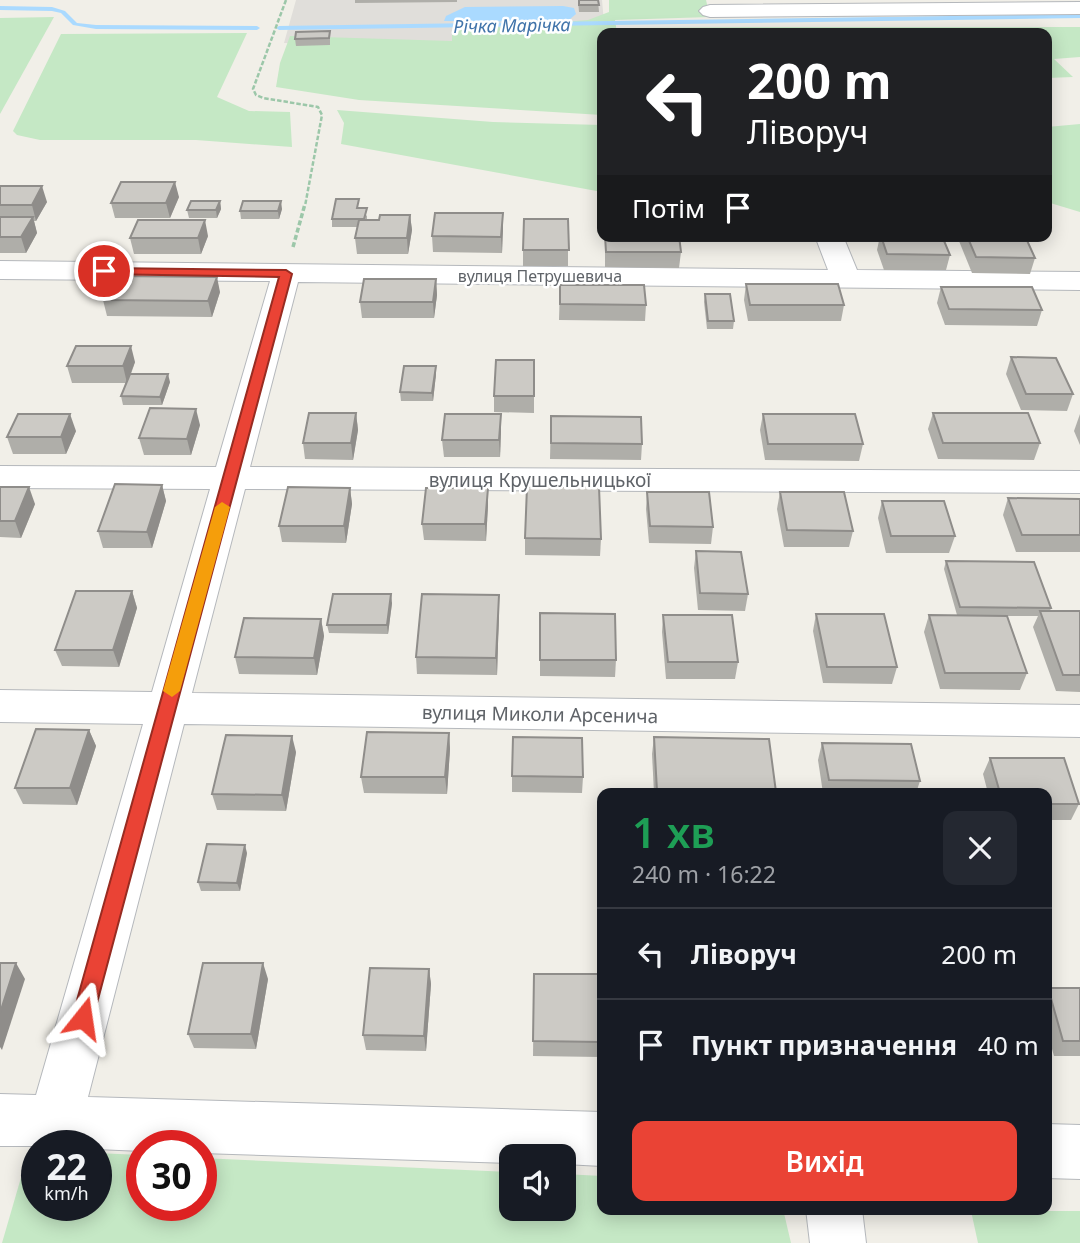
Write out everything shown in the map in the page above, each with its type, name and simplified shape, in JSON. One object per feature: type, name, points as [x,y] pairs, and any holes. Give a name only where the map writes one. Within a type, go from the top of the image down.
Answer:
[{"type":"street","points":[[710,12],[1080,9]]},
{"type":"street","points":[[831,242],[846,279]]},
{"type":"street","name":"вулиця Петрушевича","points":[[0,270],[1080,281]]},
{"type":"street","points":[[55,1121],[286,274]]},
{"type":"street","name":"вулиця Крушельницької","points":[[0,477],[1080,482]]},
{"type":"street","name":"вулиця Миколи Арсенича","points":[[0,706],[1080,721]]},
{"type":"street","points":[[0,1120],[597,1139]]},
{"type":"street","points":[[1052,1151],[1080,1152]]},
{"type":"street","points":[[835,1215],[838,1243]]},
{"type":"path","points":[[286,0],[253,89],[256,95],[262,98],[318,107],[322,115],[309,194],[286,274]]},
{"type":"shaded area","points":[[296,0],[602,0],[605,28],[597,28],[597,49],[284,43]]},
{"type":"green space","points":[[609,0],[706,0],[710,17],[615,20],[616,28],[597,28],[597,115],[359,100],[276,87],[280,63],[290,36],[452,41],[452,31],[588,20],[609,12]]},
{"type":"green space","points":[[54,17],[0,114],[0,18]]},
{"type":"green space","points":[[1080,27],[1080,57],[1054,59],[1073,77],[1052,78],[1052,28],[625,28]]},
{"type":"green space","points":[[247,33],[217,97],[249,111],[290,112],[292,147],[196,140],[40,140],[17,135],[13,131],[61,34]]},
{"type":"green space","points":[[337,110],[493,122],[597,125],[597,191],[341,144],[344,123]]},
{"type":"green space","points":[[1080,124],[1080,212],[1052,204],[1052,127]]},
{"type":"green space","points":[[112,1154],[126,1154],[126,1221],[217,1221],[217,1159],[499,1171],[499,1221],[576,1221],[576,1175],[597,1176],[597,1215],[784,1215],[791,1243],[2,1243],[21,1178],[21,1221],[112,1221]]},
{"type":"green space","points":[[1052,1211],[1080,1211],[1080,1243],[978,1243],[972,1215],[1052,1215]]},
{"type":"water","points":[[465,7],[574,8],[576,14],[569,20],[560,22],[444,21],[446,16]]},
{"type":"building","points":[[579,0],[598,0],[599,5],[579,5]]},
{"type":"building","points":[[330,31],[329,38],[295,39],[296,32]]},
{"type":"building","points":[[121,182],[175,182],[166,203],[111,203]]},
{"type":"building","points":[[0,186],[42,186],[32,205],[0,205]]},
{"type":"building","points":[[336,199],[359,199],[357,208],[367,208],[364,219],[332,219]]},
{"type":"building","points":[[191,201],[220,201],[216,210],[187,210]]},
{"type":"building","points":[[243,201],[281,201],[278,211],[240,211]]},
{"type":"building","points":[[435,213],[503,213],[501,237],[432,236]]},
{"type":"building","points":[[380,215],[410,215],[407,238],[355,238],[359,220],[379,220]]},
{"type":"building","points":[[0,217],[33,217],[21,237],[0,237]]},
{"type":"building","points":[[524,219],[568,219],[569,250],[523,250]]},
{"type":"building","points":[[138,220],[205,220],[198,238],[130,238]]},
{"type":"building","points":[[605,242],[680,242],[681,252],[606,252]]},
{"type":"building","points":[[883,242],[945,242],[950,255],[887,254]]},
{"type":"building","points":[[970,242],[1028,242],[1035,258],[976,257]]},
{"type":"building","points":[[114,276],[217,277],[208,301],[103,300]]},
{"type":"building","points":[[364,279],[436,279],[433,302],[360,302]]},
{"type":"building","points":[[746,284],[838,284],[844,305],[750,305]]},
{"type":"building","points":[[560,285],[644,285],[646,305],[560,304]]},
{"type":"building","points":[[941,287],[1032,287],[1042,310],[949,309]]},
{"type":"building","points":[[705,294],[730,294],[734,321],[708,321]]},
{"type":"building","points":[[76,346],[131,346],[123,366],[67,366]]},
{"type":"building","points":[[1011,357],[1056,358],[1073,394],[1026,394]]},
{"type":"building","points":[[496,360],[534,360],[534,396],[494,396]]},
{"type":"building","points":[[404,366],[436,366],[432,393],[400,392]]},
{"type":"building","points":[[130,374],[168,374],[160,397],[121,396]]},
{"type":"building","points":[[150,408],[196,409],[187,439],[139,438]]},
{"type":"building","points":[[309,413],[356,413],[351,443],[303,443]]},
{"type":"building","points":[[933,413],[1028,413],[1040,443],[943,443]]},
{"type":"building","points":[[18,414],[70,414],[61,437],[7,437]]},
{"type":"building","points":[[445,414],[501,414],[499,440],[442,440]]},
{"type":"building","points":[[763,414],[855,414],[863,444],[768,444]]},
{"type":"building","points":[[551,416],[641,417],[642,444],[551,443]]},
{"type":"building","points":[[115,484],[162,485],[147,532],[98,531]]},
{"type":"building","points":[[0,487],[29,487],[15,521],[0,521]]},
{"type":"building","points":[[288,487],[350,488],[344,526],[279,526]]},
{"type":"building","points":[[527,487],[599,487],[601,539],[525,538]]},
{"type":"building","points":[[426,488],[488,488],[485,524],[422,524]]},
{"type":"building","points":[[647,492],[709,492],[713,527],[650,526]]},
{"type":"building","points":[[780,492],[844,492],[853,531],[787,530]]},
{"type":"building","points":[[1008,498],[1080,499],[1080,535],[1022,535]]},
{"type":"building","points":[[882,501],[944,501],[955,536],[891,536]]},
{"type":"building","points":[[696,551],[741,552],[748,594],[700,593]]},
{"type":"building","points":[[946,561],[1034,562],[1051,608],[960,607]]},
{"type":"building","points":[[76,591],[132,591],[113,650],[55,650]]},
{"type":"building","points":[[333,594],[391,594],[387,625],[327,625]]},
{"type":"building","points":[[422,594],[499,595],[496,658],[416,657]]},
{"type":"building","points":[[1040,611],[1080,611],[1080,675],[1063,675]]},
{"type":"building","points":[[540,613],[615,614],[616,660],[540,660]]},
{"type":"building","points":[[816,614],[884,614],[897,667],[827,667]]},
{"type":"building","points":[[663,615],[732,615],[738,662],[668,662]]},
{"type":"building","points":[[929,615],[1007,616],[1027,673],[945,673]]},
{"type":"building","points":[[244,618],[321,619],[314,658],[235,657]]},
{"type":"building","points":[[36,729],[89,730],[70,788],[15,788]]},
{"type":"building","points":[[367,732],[449,733],[445,777],[361,777]]},
{"type":"building","points":[[226,735],[292,736],[282,795],[212,794]]},
{"type":"building","points":[[513,737],[582,738],[583,777],[512,776]]},
{"type":"building","points":[[654,737],[769,739],[775,788],[657,788]]},
{"type":"building","points":[[822,743],[911,744],[920,781],[829,780]]},
{"type":"building","points":[[990,758],[1064,758],[1079,804],[1052,804],[1052,788],[999,788]]},
{"type":"building","points":[[207,844],[245,845],[237,883],[198,882]]},
{"type":"building","points":[[0,963],[16,963],[0,1013]]},
{"type":"building","points":[[203,963],[263,963],[251,1034],[188,1034]]},
{"type":"building","points":[[370,968],[429,969],[424,1036],[363,1035]]},
{"type":"building","points":[[534,974],[597,974],[597,1042],[533,1041]]},
{"type":"building","points":[[1052,988],[1080,988],[1080,1041],[1063,1041],[1052,1002]]},
{"type":"waterway","name":"Річка Марічка","points":[[0,8],[52,9],[63,12],[75,24],[96,27],[257,28]]},
{"type":"waterway","name":"Річка Марічка","points":[[279,28],[1080,16]]},
{"type":"slow traffic","points":[[172,691],[222,507]]},
{"type":"route","points":[[83,1018],[286,274],[104,271]]}]
